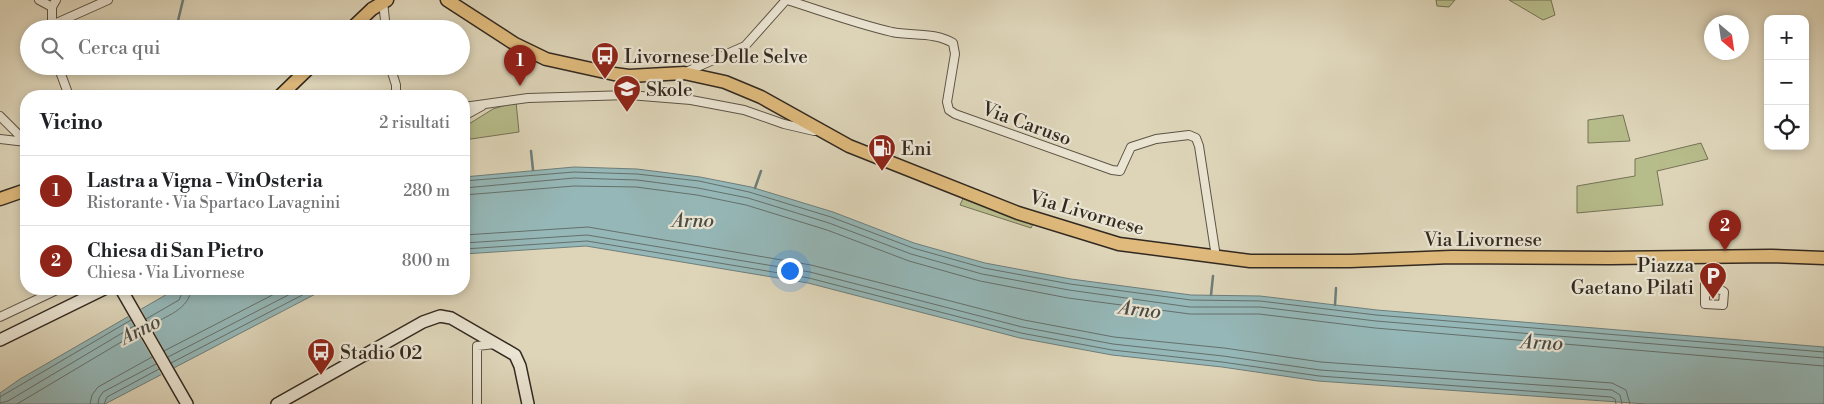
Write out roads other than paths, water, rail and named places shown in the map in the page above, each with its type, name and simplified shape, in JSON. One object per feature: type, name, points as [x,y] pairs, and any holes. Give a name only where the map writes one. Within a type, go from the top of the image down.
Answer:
[{"type":"main road","name":"Via Livornese","points":[[447,0],[515,44],[546,59],[629,76],[684,72],[725,82],[760,97],[824,133],[858,149],[1018,213],[1080,234],[1119,244],[1250,261],[1350,261],[1451,257],[1824,258]]},
{"type":"main road","points":[[360,20],[372,9],[385,1]]},
{"type":"main road","points":[[286,90],[302,75]]},
{"type":"main road","points":[[0,199],[20,192]]},
{"type":"main road","points":[[0,340],[92,295]]},
{"type":"main road","points":[[124,295],[187,404]]},
{"type":"main road","points":[[278,404],[298,399],[434,318],[451,318],[515,355],[520,366],[528,404]]},
{"type":"street","points":[[39,0],[54,3],[53,20]]},
{"type":"street","points":[[67,20],[108,0]]},
{"type":"street","points":[[684,72],[745,46],[787,0]]},
{"type":"street","name":"Via Caruso","points":[[787,0],[888,31],[944,38],[953,43],[955,54],[947,102],[949,110],[955,114],[1112,170],[1120,171],[1131,147],[1139,143],[1189,135],[1196,138],[1199,146],[1216,257]]},
{"type":"street","points":[[385,1],[386,20]]},
{"type":"street","points":[[61,75],[66,90]]},
{"type":"street","points":[[393,75],[396,90]]},
{"type":"street","points":[[470,106],[490,101],[528,98],[608,95],[691,100],[744,110],[784,124],[824,133]]},
{"type":"street","points":[[470,113],[490,101]]},
{"type":"street","points":[[0,116],[20,136]]},
{"type":"street","points":[[0,139],[20,141]]},
{"type":"street","points":[[1712,276],[1713,257]]},
{"type":"street","points":[[0,317],[46,295]]},
{"type":"street","points":[[477,404],[477,346],[494,344]]},
{"type":"water","name":"Arno","points":[[574,167],[637,169],[700,177],[751,187],[833,212],[914,243],[985,263],[1071,279],[1191,295],[1260,296],[1377,310],[1824,347],[1824,404],[1647,404],[1318,381],[1222,367],[1112,355],[1020,338],[808,283],[586,246],[470,254],[470,176]]},
{"type":"water","name":"Arno","points":[[166,295],[314,295],[105,404],[0,404],[0,393],[20,379]]},
{"type":"waterway","points":[[178,20],[183,0]]},
{"type":"waterway","points":[[531,151],[533,170]]},
{"type":"waterway","points":[[755,188],[761,171]]},
{"type":"waterway","points":[[1211,295],[1213,276]]},
{"type":"waterway","points":[[1335,305],[1336,288]]},
{"type":"place","name":"Livornese Delle Selve","points":[[605,80]]},
{"type":"place","name":"Lastra a Vigna - VinOsteria","points":[[520,86]]},
{"type":"place","name":"Skole","points":[[627,113]]},
{"type":"place","name":"Eni","points":[[882,172]]},
{"type":"place","name":"Chiesa di San Pietro","points":[[1725,251]]},
{"type":"place","name":"Piazza Gaetano Pilati","points":[[1713,300]]},
{"type":"place","name":"Stadio 02","points":[[321,376]]}]
